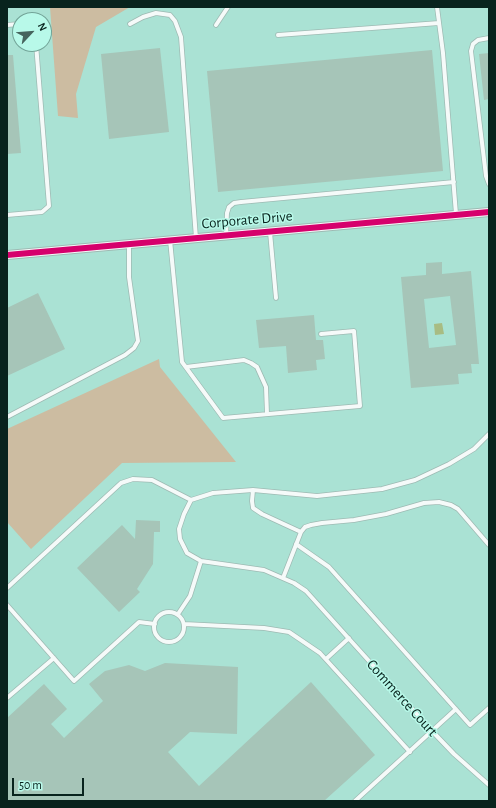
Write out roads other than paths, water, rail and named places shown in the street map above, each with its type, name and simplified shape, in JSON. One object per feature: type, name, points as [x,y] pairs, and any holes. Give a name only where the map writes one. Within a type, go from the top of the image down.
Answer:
[{"type":"street","name":"Corporate Drive","points":[[7,255],[489,212]]},
{"type":"lane","points":[[216,25],[228,7]]},
{"type":"lane","points":[[437,7],[456,214]]},
{"type":"lane","points":[[130,24],[143,16],[156,13],[170,15],[181,37],[196,238]]},
{"type":"lane","points":[[278,35],[439,23]]},
{"type":"lane","points":[[489,38],[478,40],[473,44],[471,51],[486,176],[489,184]]},
{"type":"lane","points":[[7,215],[42,212],[49,206],[37,52]]},
{"type":"lane","points":[[226,235],[227,213],[229,207],[241,202],[454,182]]},
{"type":"lane","points":[[270,231],[276,298]]},
{"type":"lane","points":[[170,240],[182,362],[223,418],[360,406],[354,331],[321,334]]},
{"type":"lane","points":[[7,417],[125,356],[134,348],[138,341],[129,277],[129,244]]},
{"type":"lane","points":[[186,367],[244,360],[251,363],[256,367],[266,387],[267,414]]},
{"type":"lane","points":[[7,588],[121,483],[133,479],[152,480],[191,500],[213,493],[253,490],[318,496],[382,489],[415,480],[449,464],[474,449],[489,434]]},
{"type":"lane","points":[[253,490],[253,508],[262,514],[301,532]]},
{"type":"lane","points":[[178,614],[190,596],[201,561],[187,553],[180,539],[179,529],[191,500]]},
{"type":"lane","points":[[283,578],[301,532],[305,527],[386,514],[424,503],[439,502],[458,509],[489,545]]},
{"type":"lane","points":[[296,544],[329,567],[470,725],[489,708]]},
{"type":"lane","name":"Commerce Court","points":[[201,561],[264,570],[283,578],[306,591],[433,732],[454,754],[489,786]]},
{"type":"lane","points":[[7,605],[74,681],[139,622],[155,624]]},
{"type":"lane","points":[[166,612],[178,614],[182,618],[184,624],[182,636],[178,640],[172,642],[161,640],[157,636],[155,630],[157,619],[161,614],[166,612]]},
{"type":"lane","points":[[184,624],[264,628],[288,632],[313,647],[326,659],[410,752]]},
{"type":"lane","points":[[326,659],[349,638]]},
{"type":"lane","points":[[7,698],[54,658]]},
{"type":"lane","points":[[355,801],[456,710]]}]
